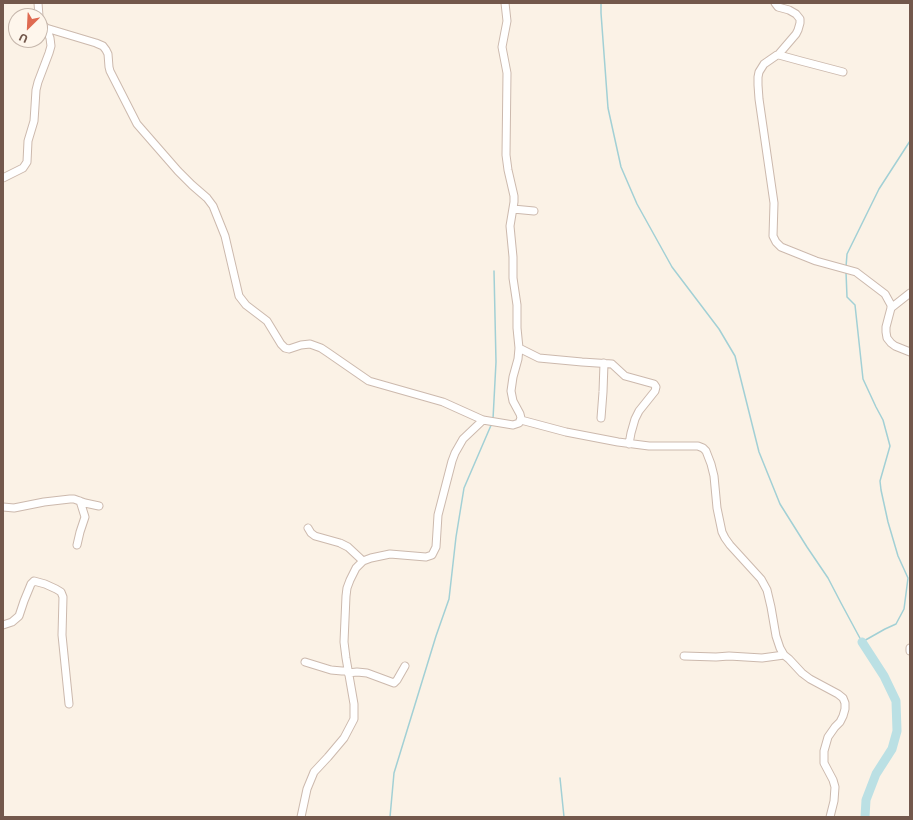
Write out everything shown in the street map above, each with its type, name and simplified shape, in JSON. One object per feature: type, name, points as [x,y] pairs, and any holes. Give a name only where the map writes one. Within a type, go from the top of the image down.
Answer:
[{"type":"street","points":[[48,29],[96,43],[103,46],[106,50],[108,54],[110,71],[138,124],[178,171],[207,198],[213,206],[225,236],[239,296],[246,305],[267,321],[285,348],[288,349],[305,344],[315,346],[327,352],[369,380],[438,400],[489,421],[516,425],[520,420],[520,414],[513,401],[511,391],[519,348],[510,226],[514,202],[506,155],[506,73],[502,47],[506,21],[506,3]]},
{"type":"street","points":[[774,3],[778,7],[796,14],[800,19],[796,34],[778,55],[764,64],[759,72],[758,80],[773,195],[774,240],[785,249],[816,261],[854,271],[885,294],[890,302],[891,308],[886,327],[887,338],[896,346],[909,350]]},
{"type":"street","points":[[3,178],[23,168],[27,162],[28,141],[34,121],[36,90],[50,53],[51,46],[48,33]]},
{"type":"street","points":[[778,55],[843,72]]},
{"type":"street","points":[[513,209],[534,211]]},
{"type":"street","points":[[891,308],[910,293]]},
{"type":"street","points":[[519,348],[540,358],[612,364],[622,374],[629,378],[649,382],[655,385],[655,391],[636,415],[629,444]]},
{"type":"street","points":[[601,418],[604,363]]},
{"type":"street","points":[[520,420],[577,435],[629,444],[649,446],[698,446],[706,451],[714,476],[716,508],[722,532],[730,545],[761,579],[767,590],[776,636],[780,648],[784,655],[802,673],[838,694],[843,698],[845,703],[843,716],[828,737],[824,758],[824,763],[835,787],[834,801],[830,817]]},
{"type":"street","points":[[301,817],[307,789],[314,772],[344,738],[354,719],[354,704],[344,642],[346,596],[350,580],[356,568],[362,561],[371,558],[390,554],[426,557],[432,554],[436,547],[438,515],[455,453],[463,439],[489,421]]},
{"type":"street","points":[[3,507],[14,508],[66,499],[74,499],[99,506]]},
{"type":"street","points":[[77,545],[85,517],[80,501]]},
{"type":"street","points":[[308,528],[314,536],[340,543],[348,547],[362,561]]},
{"type":"street","points":[[3,625],[12,622],[20,616],[24,601],[31,584],[34,581],[45,584],[61,592],[63,597],[62,635],[69,704]]},
{"type":"street","points":[[684,656],[762,658],[784,655]]},
{"type":"street","points":[[305,662],[336,671],[367,673],[394,683],[404,666]]},
{"type":"waterway","points":[[601,3],[608,108],[621,167],[637,204],[672,267],[719,329],[735,356],[759,452],[780,504],[828,578],[862,642],[896,624],[904,609],[908,578],[898,556],[888,522],[881,490],[880,481],[890,446],[883,420],[863,379],[855,305],[847,297],[846,272]]},
{"type":"waterway","points":[[846,267],[847,254],[879,189],[910,141]]},
{"type":"waterway","points":[[493,419],[496,362],[494,271]]},
{"type":"waterway","points":[[390,817],[394,773],[436,636],[449,599],[456,537],[464,488],[492,423]]},
{"type":"waterway","points":[[862,642],[884,676],[896,701],[897,731],[892,749],[876,774],[866,800],[865,817]]},
{"type":"waterway","points":[[560,778],[564,817]]}]
